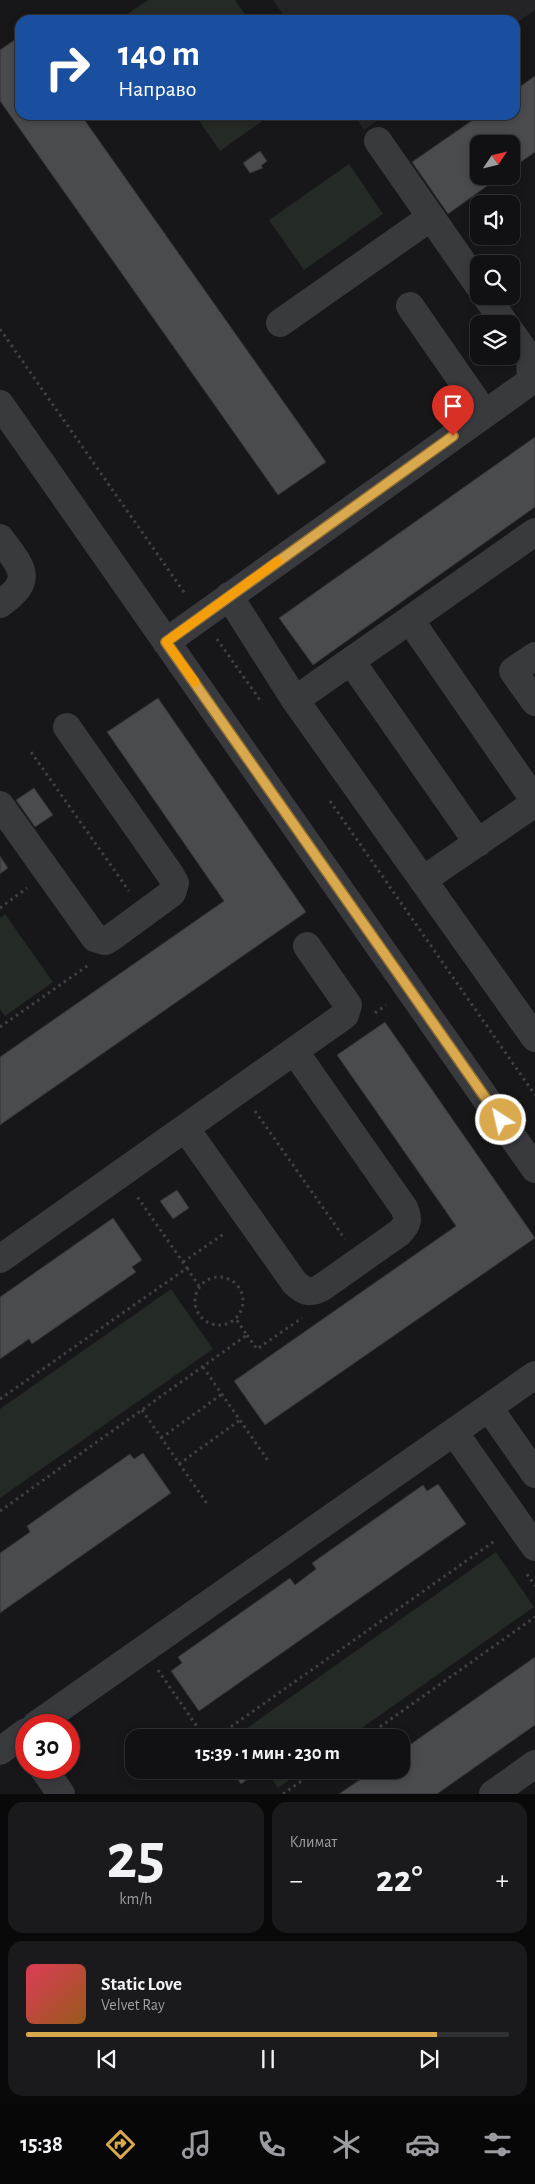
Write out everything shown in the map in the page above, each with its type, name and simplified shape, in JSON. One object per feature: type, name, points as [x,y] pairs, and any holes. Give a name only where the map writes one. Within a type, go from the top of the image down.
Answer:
[{"type":"street","points":[[378,141],[470,273]]},
{"type":"street","points":[[280,323],[430,217]]},
{"type":"street","points":[[410,306],[485,414]]},
{"type":"street","points":[[166,642],[531,381],[530,359],[520,345]]},
{"type":"street","points":[[0,404],[535,1168]]},
{"type":"street","points":[[295,700],[535,532]]},
{"type":"street","points":[[0,538],[18,563],[23,574],[20,587],[0,604]]},
{"type":"street","points":[[230,596],[295,700],[535,1038]]},
{"type":"street","points":[[410,620],[535,802],[423,880]]},
{"type":"street","points":[[535,656],[513,671],[535,702]]},
{"type":"street","points":[[351,661],[478,843]]},
{"type":"street","points":[[0,806],[95,938],[105,940],[145,914],[172,893],[175,883],[67,727]]},
{"type":"street","points":[[0,1259],[345,1016],[348,1005],[308,946]]},
{"type":"street","points":[[186,1129],[294,1282],[302,1290],[312,1292],[321,1288],[399,1233],[406,1226],[408,1216],[404,1208],[295,1052]]},
{"type":"street","points":[[56,1714],[454,1432],[489,1408],[531,1386]]},
{"type":"street","points":[[489,1408],[535,1474]]},
{"type":"street","points":[[454,1432],[535,1547]]},
{"type":"street","points":[[492,1794],[535,1764]]},
{"type":"street","points":[[51,1779],[61,1794]]},
{"type":"path","points":[[31,752],[145,914]]},
{"type":"path","points":[[0,908],[48,874]]},
{"type":"path","points":[[0,1020],[2,1026],[96,960],[105,940]]},
{"type":"path","points":[[240,1091],[360,1260]]},
{"type":"path","points":[[133,1190],[200,1286]]},
{"type":"path","points":[[183,1262],[248,1217]]},
{"type":"path","points":[[0,1399],[187,1268]]},
{"type":"path","points":[[214,1277],[229,1278],[235,1282],[243,1296],[243,1304],[236,1319],[229,1324],[212,1325],[198,1315],[194,1299],[200,1286],[207,1279],[214,1277]]},
{"type":"path","points":[[236,1319],[257,1349],[304,1316]]},
{"type":"path","points":[[0,1512],[247,1336]]},
{"type":"path","points":[[203,1366],[269,1462]]},
{"type":"path","points":[[161,1438],[222,1394]]},
{"type":"path","points":[[142,1410],[208,1505]]},
{"type":"path","points":[[179,1464],[240,1420]]},
{"type":"path","points":[[228,1729],[519,1524]]},
{"type":"path","points":[[377,1729],[535,1617]]},
{"type":"path","points":[[158,1669],[199,1729]]},
{"type":"path","points":[[283,1794],[304,1779]]},
{"type":"shaded area","points":[[148,0],[235,0],[246,15],[126,15]]},
{"type":"shaded area","points":[[273,0],[535,0],[535,10],[520,20],[520,15],[284,15]]},
{"type":"shaded area","points":[[198,120],[264,120],[220,151]]},
{"type":"shaded area","points":[[357,120],[378,120],[364,130]]},
{"type":"shaded area","points":[[349,164],[383,214],[304,270],[269,220]]},
{"type":"shaded area","points":[[5,914],[53,982],[5,1016],[0,1009],[0,918]]},
{"type":"shaded area","points":[[171,1289],[213,1349],[0,1498],[0,1409]]},
{"type":"shaded area","points":[[496,1552],[534,1607],[360,1729],[246,1729]]},
{"type":"shaded area","points":[[272,1779],[290,1779],[278,1788]]},
{"type":"building","points":[[15,40],[15,120],[85,120],[326,462],[278,495],[0,101],[0,50]]},
{"type":"building","points":[[535,76],[535,152],[520,163],[520,135],[470,135],[470,185],[488,185],[474,195],[470,195],[470,198],[448,214],[412,162],[473,120],[520,120],[520,86]]},
{"type":"building","points":[[260,151],[267,161],[261,166],[263,168],[250,173],[243,163]]},
{"type":"building","points":[[535,437],[535,507],[313,665],[279,618]]},
{"type":"building","points":[[158,698],[306,912],[0,1125],[0,1057],[224,901],[107,732]]},
{"type":"building","points":[[34,788],[53,815],[35,827],[16,800]]},
{"type":"building","points":[[0,856],[8,868],[0,874]]},
{"type":"building","points":[[385,1022],[535,1238],[265,1425],[234,1381],[456,1226],[337,1055]]},
{"type":"building","points":[[177,1190],[189,1208],[173,1219],[160,1201]]},
{"type":"building","points":[[113,1218],[142,1260],[132,1267],[136,1272],[32,1344],[29,1339],[0,1359],[0,1297]]},
{"type":"building","points":[[143,1453],[171,1493],[0,1613],[0,1553],[30,1532],[27,1526],[78,1490],[130,1454],[134,1459]]},
{"type":"building","points":[[438,1484],[466,1524],[199,1711],[171,1671],[182,1663],[178,1657],[290,1578],[295,1585],[316,1569],[312,1563],[423,1485],[427,1491]]},
{"type":"building","points":[[535,1657],[535,1725],[437,1794],[339,1794],[361,1779],[410,1779],[410,1745]]},
{"type":"building","points":[[237,1779],[248,1779],[241,1784]]},
{"type":"slow traffic","points":[[195,682],[166,642],[278,561]]},
{"type":"route","points":[[453,436],[166,642],[501,1120]]}]
